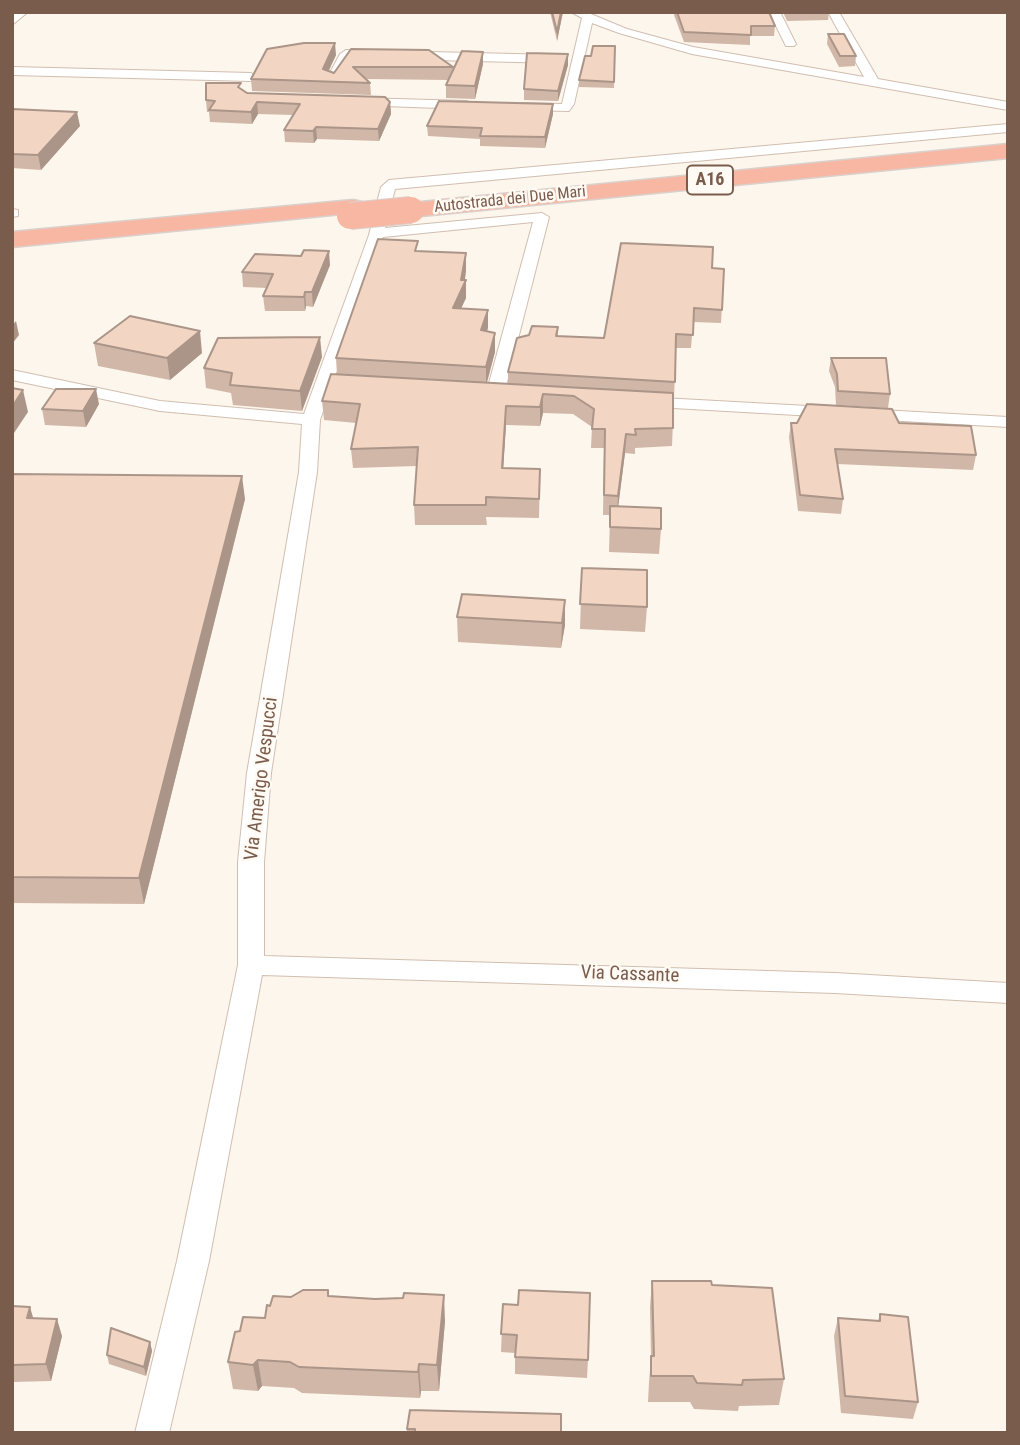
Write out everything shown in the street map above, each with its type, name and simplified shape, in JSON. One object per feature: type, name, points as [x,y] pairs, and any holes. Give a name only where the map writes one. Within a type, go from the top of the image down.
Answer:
[{"type":"highway","name":"Autostrada dei Due Mari","points":[[12,249],[1008,143]]},
{"type":"highway","name":"Autostrada dei Due Mari","points":[[412,205],[1008,151]]},
{"type":"highway","name":"Autostrada dei Due Mari","points":[[12,240],[352,211]]},
{"type":"street","points":[[12,22],[23,12]]},
{"type":"street","points":[[774,12],[790,44]]},
{"type":"street","points":[[834,12],[874,83]]},
{"type":"street","points":[[510,106],[565,108],[578,59],[582,15],[623,31],[692,50],[1008,106]]},
{"type":"street","points":[[332,80],[346,54],[578,59]]},
{"type":"street","points":[[12,71],[251,77]]},
{"type":"street","points":[[344,101],[482,106]]},
{"type":"street","name":"Via Amerigo Vespucci","points":[[152,1433],[193,1261],[251,965],[251,862],[259,773],[308,472],[311,420],[331,384],[345,316],[376,233],[388,187],[394,183],[1008,128]]},
{"type":"street","points":[[376,233],[542,217],[488,394],[514,395]]},
{"type":"street","points":[[12,375],[160,406],[311,420]]},
{"type":"street","points":[[625,401],[1008,422]]},
{"type":"street","name":"Via Cassante","points":[[251,965],[822,982],[1008,993]]},
{"type":"building","points":[[552,12],[561,12],[557,32]]},
{"type":"building","points":[[677,12],[769,12],[775,26],[751,26],[751,35],[684,32]]},
{"type":"building","points":[[828,34],[844,34],[856,56],[840,56]]},
{"type":"building","points":[[304,43],[335,43],[323,69],[334,73],[351,49],[429,50],[453,67],[353,67],[370,83],[251,79],[267,49]]},
{"type":"building","points":[[593,46],[615,46],[614,82],[579,80],[585,56],[591,56]]},
{"type":"building","points":[[462,51],[483,52],[475,86],[446,85]]},
{"type":"building","points":[[527,53],[568,54],[558,91],[524,89]]},
{"type":"building","points":[[206,83],[241,83],[238,87],[247,93],[385,97],[390,102],[378,129],[316,127],[313,131],[284,130],[300,104],[257,102],[251,112],[209,110],[215,101],[206,100]]},
{"type":"building","points":[[439,101],[553,104],[545,137],[480,136],[482,128],[427,126]]},
{"type":"building","points":[[12,109],[77,112],[38,155],[12,154]]},
{"type":"building","points":[[378,239],[418,241],[415,251],[466,253],[461,280],[466,280],[453,308],[488,310],[481,330],[495,333],[486,367],[336,358]]},
{"type":"building","points":[[621,243],[713,247],[712,268],[724,269],[722,310],[694,308],[693,335],[676,334],[675,382],[508,372],[517,338],[529,335],[532,326],[558,327],[556,336],[604,338]]},
{"type":"building","points":[[304,250],[329,251],[312,292],[305,292],[304,297],[263,296],[273,274],[242,272],[255,254],[301,256]]},
{"type":"building","points":[[130,316],[200,331],[167,358],[94,343]]},
{"type":"building","points":[[320,337],[300,391],[230,385],[232,373],[204,368],[218,338]]},
{"type":"building","points":[[831,358],[886,358],[890,394],[838,391],[837,374]]},
{"type":"building","points":[[331,374],[673,393],[673,428],[635,429],[636,435],[626,434],[618,496],[604,495],[605,429],[592,429],[594,409],[574,396],[543,394],[540,407],[506,406],[502,468],[540,469],[539,499],[486,497],[486,505],[414,505],[418,447],[351,449],[360,404],[322,401]]},
{"type":"building","points":[[12,388],[23,390],[12,407]]},
{"type":"building","points":[[56,389],[96,389],[83,411],[42,409]]},
{"type":"building","points":[[807,404],[892,409],[899,423],[971,426],[976,455],[835,449],[843,499],[800,495],[791,423],[797,423]]},
{"type":"building","points":[[12,474],[242,476],[139,878],[12,877]]},
{"type":"building","points":[[610,506],[661,508],[661,529],[610,527]]},
{"type":"building","points":[[582,568],[647,570],[647,607],[580,604]]},
{"type":"building","points":[[462,594],[565,600],[562,623],[457,617]]},
{"type":"building","points":[[652,1281],[711,1281],[712,1285],[772,1288],[784,1379],[743,1380],[742,1385],[697,1383],[693,1376],[651,1376],[651,1356],[654,1356]]},
{"type":"building","points":[[303,1290],[328,1290],[328,1296],[375,1299],[403,1298],[404,1293],[444,1295],[437,1365],[419,1364],[418,1372],[299,1367],[290,1362],[258,1360],[253,1365],[228,1362],[235,1332],[240,1331],[243,1317],[265,1318],[267,1305],[270,1306],[273,1296],[291,1297]]},
{"type":"building","points":[[519,1290],[590,1293],[588,1360],[515,1357],[517,1335],[501,1334],[503,1304],[518,1305]]},
{"type":"building","points":[[12,1306],[30,1307],[27,1318],[57,1319],[46,1364],[12,1365]]},
{"type":"building","points":[[880,1314],[908,1317],[918,1402],[845,1396],[838,1318],[880,1321]]},
{"type":"building","points":[[111,1328],[150,1342],[144,1367],[107,1355]]},
{"type":"building","points":[[410,1410],[561,1414],[561,1433],[415,1433],[415,1429],[407,1429]]}]
